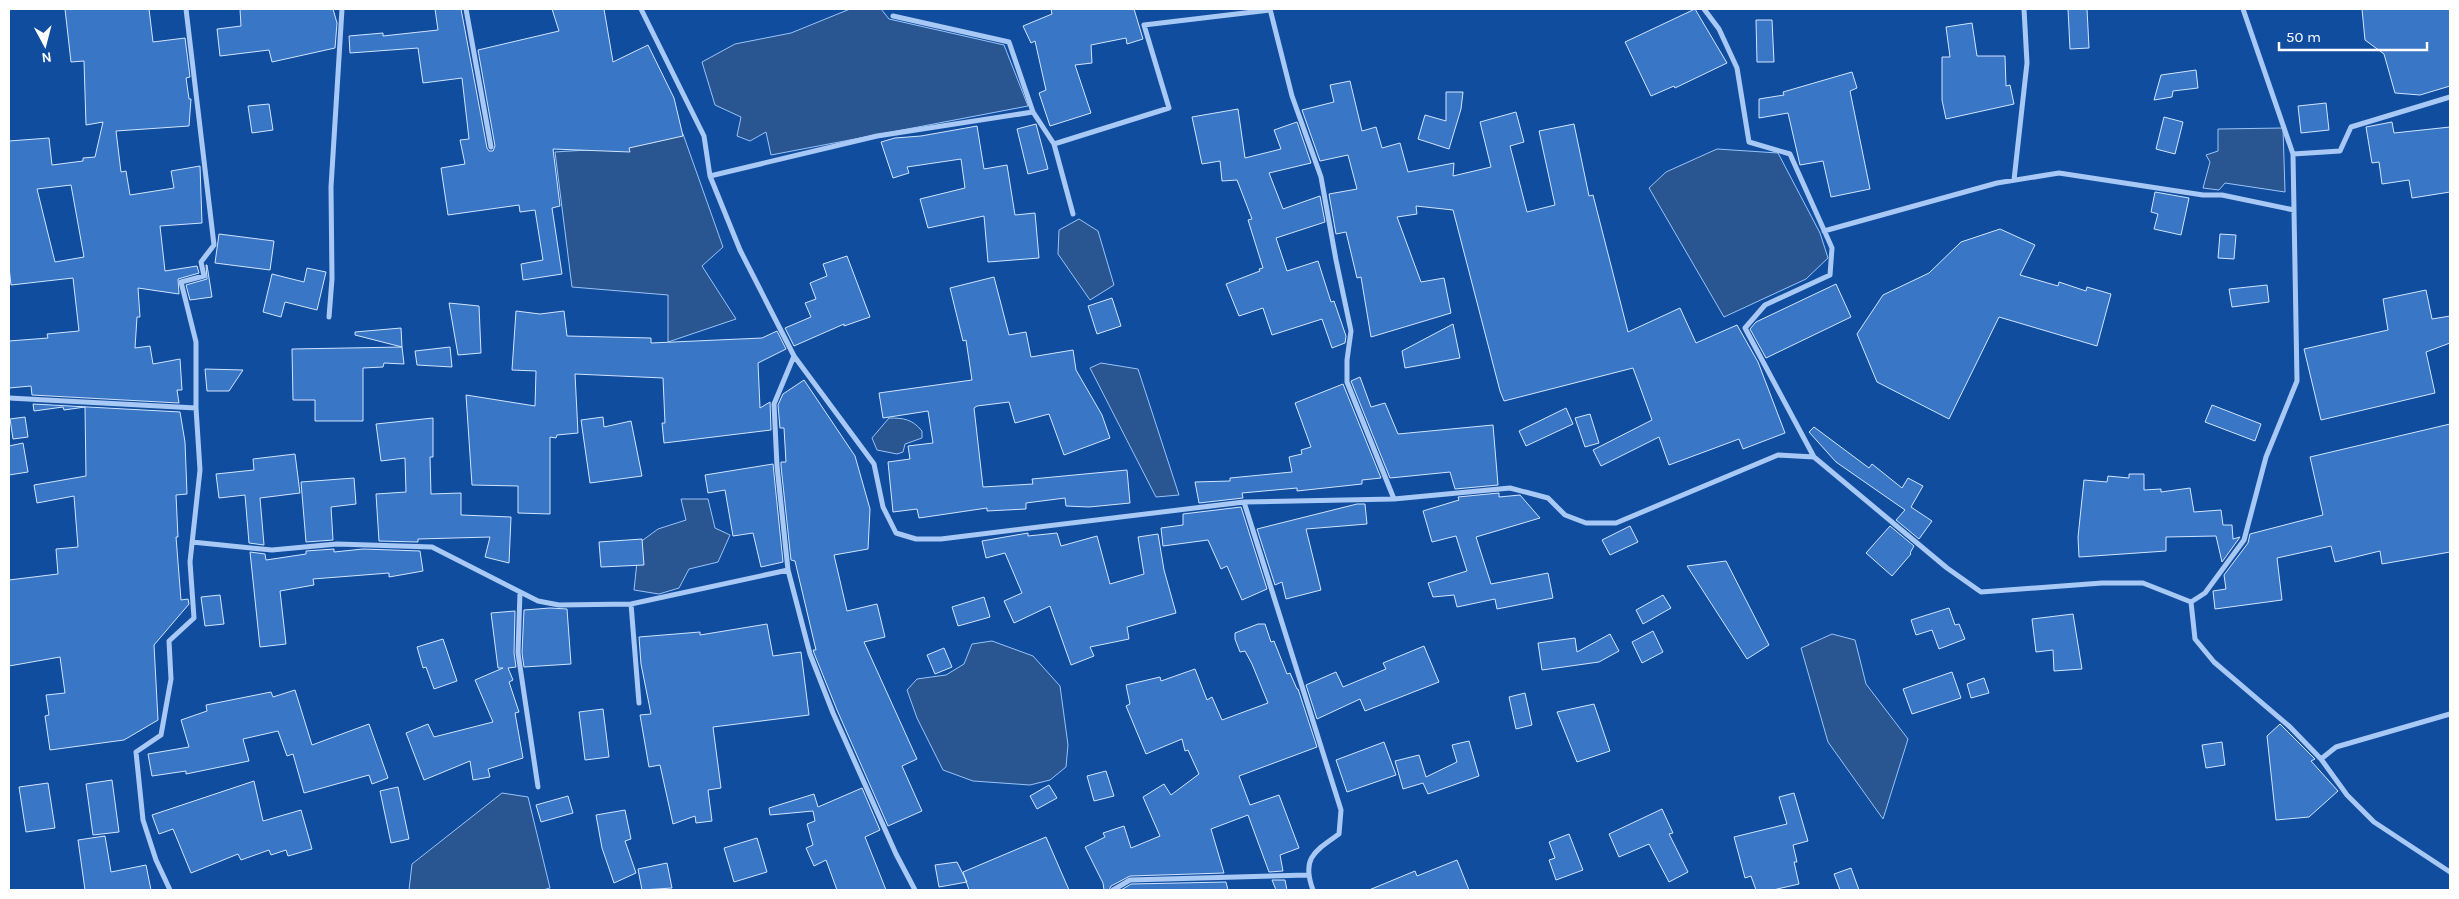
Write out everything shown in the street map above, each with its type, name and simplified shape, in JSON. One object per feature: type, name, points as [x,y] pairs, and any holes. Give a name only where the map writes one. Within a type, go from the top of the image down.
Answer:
[{"type":"street","points":[[170,890],[156,860],[143,820],[136,752],[161,736],[171,679],[169,641],[194,618],[190,562],[200,470],[196,408],[196,342],[181,282],[204,276],[201,262],[214,245],[186,9]]},
{"type":"street","points":[[329,316],[332,279],[331,187],[342,9]]},
{"type":"street","points":[[466,9],[491,147]]},
{"type":"street","points":[[641,9],[704,136],[710,176],[740,250],[794,356],[874,464],[883,507],[896,532],[916,539],[941,538],[1244,502],[1394,499],[1510,488],[1548,498],[1565,515],[1586,523],[1616,523],[1778,455],[1814,457]]},
{"type":"street","points":[[1054,144],[1169,108],[1144,25],[1270,9],[1292,96],[1321,177],[1351,331],[1347,360],[1348,382],[1394,499]]},
{"type":"street","points":[[1704,9],[1719,30],[1737,68],[1749,142],[1790,154],[1832,248],[1830,275],[1765,305],[1745,328],[1814,457],[1947,568],[1980,592],[2102,582],[2143,583],[2191,602]]},
{"type":"street","points":[[2014,180],[2027,63],[2024,9]]},
{"type":"street","points":[[2191,602],[2205,593],[2244,540],[2266,457],[2297,381],[2293,154],[2243,9]]},
{"type":"street","points":[[893,16],[1009,42],[1033,112],[1054,144],[1073,214]]},
{"type":"street","points":[[2293,154],[2340,151],[2351,127],[2450,97]]},
{"type":"street","points":[[710,176],[877,136],[1033,112]]},
{"type":"street","points":[[1824,232],[1997,183],[2059,173],[2203,194],[2222,195],[2294,210]]},
{"type":"street","points":[[794,356],[774,404],[777,466],[788,570],[810,654],[832,713],[896,854],[914,889]]},
{"type":"street","points":[[9,398],[196,408]]},
{"type":"street","points":[[1244,502],[1342,810],[1339,834],[1319,848],[1310,859],[1307,875],[1313,890]]},
{"type":"street","points":[[192,542],[272,550],[336,544],[432,547],[538,601],[559,604],[631,604],[788,570]]},
{"type":"street","points":[[520,592],[518,653],[538,787]]},
{"type":"street","points":[[2191,602],[2195,639],[2214,662],[2290,727],[2321,759],[2346,795],[2374,822],[2450,872]]},
{"type":"street","points":[[631,604],[639,703]]},
{"type":"street","points":[[2321,759],[2336,747],[2450,714]]},
{"type":"street","points":[[1113,890],[1130,880],[1307,875]]},
{"type":"water","points":[[850,9],[881,9],[889,19],[1004,45],[1028,106],[771,155],[766,132],[750,141],[737,136],[741,117],[715,105],[702,62],[735,44],[791,33]]},
{"type":"water","points":[[2283,128],[2285,192],[2225,183],[2219,190],[2203,188],[2210,162],[2206,155],[2218,151],[2218,129]]},
{"type":"water","points":[[683,134],[723,247],[702,266],[736,319],[668,342],[668,295],[572,287],[555,152],[604,149],[652,143]]},
{"type":"water","points":[[1717,149],[1778,153],[1820,233],[1828,258],[1806,279],[1724,317],[1649,188],[1666,172]]},
{"type":"water","points":[[1079,219],[1098,231],[1114,285],[1090,300],[1058,254],[1059,230]]},
{"type":"water","points":[[1101,363],[1138,369],[1179,495],[1156,497],[1090,368]]},
{"type":"water","points":[[889,418],[903,419],[911,422],[922,431],[922,438],[905,444],[903,452],[897,454],[877,450],[872,438]]},
{"type":"water","points":[[681,499],[708,499],[715,528],[730,535],[718,562],[689,569],[679,588],[659,594],[634,590],[639,543],[658,529],[686,520]]},
{"type":"water","points":[[1832,634],[1855,640],[1866,684],[1908,739],[1883,819],[1828,742],[1801,648]]},
{"type":"water","points":[[992,641],[1033,656],[1060,686],[1068,745],[1066,767],[1050,780],[1030,785],[973,781],[943,770],[917,718],[907,690],[917,679],[946,675],[964,664],[972,644]]},
{"type":"water","points":[[502,793],[528,797],[550,888],[543,890],[409,890],[412,864]]},
{"type":"building","points":[[65,9],[149,9],[153,42],[185,38],[190,77],[186,78],[189,99],[191,99],[189,126],[116,131],[121,172],[126,171],[130,195],[174,188],[171,171],[200,166],[202,223],[160,226],[165,271],[197,266],[199,273],[178,279],[179,294],[138,288],[140,317],[137,317],[135,348],[150,346],[153,364],[180,359],[182,390],[177,390],[179,403],[32,395],[31,386],[9,388],[9,341],[48,338],[47,334],[79,331],[73,278],[11,285],[9,267],[9,141],[49,138],[52,165],[83,161],[83,158],[95,157],[103,122],[86,125],[84,61],[71,62]],"holes":[[[71,185],[84,257],[55,262],[37,189]]]},
{"type":"building","points":[[240,9],[333,9],[337,23],[335,48],[272,62],[269,50],[220,56],[217,29],[241,26]]},
{"type":"building","points":[[435,9],[461,9],[489,151],[493,151],[495,146],[478,50],[559,31],[552,9],[604,9],[613,62],[648,45],[674,98],[683,136],[629,148],[630,152],[553,149],[560,206],[552,208],[562,274],[523,280],[521,264],[543,260],[535,210],[520,212],[519,205],[448,215],[441,168],[465,164],[460,140],[469,139],[462,78],[423,83],[418,48],[350,53],[349,36],[383,33],[383,36],[438,30]]},
{"type":"building","points":[[1051,9],[1134,9],[1143,39],[1127,44],[1126,38],[1091,45],[1092,63],[1075,65],[1091,113],[1050,126],[1039,93],[1046,90],[1035,41],[1031,43],[1023,26],[1052,14]]},
{"type":"building","points":[[1695,9],[1727,63],[1675,88],[1674,86],[1651,96],[1625,42]]},
{"type":"building","points":[[2068,9],[2087,9],[2089,48],[2070,49]]},
{"type":"building","points":[[2362,9],[2450,9],[2450,86],[2420,95],[2395,93],[2384,54],[2365,40]]},
{"type":"building","points":[[1756,20],[1772,20],[1774,62],[1757,62]]},
{"type":"building","points":[[1972,23],[1977,56],[2005,56],[2006,86],[2010,85],[2014,104],[1946,119],[1942,100],[1942,57],[1950,57],[1946,27]]},
{"type":"building","points":[[2196,70],[2198,88],[2173,91],[2172,97],[2154,100],[2161,75]]},
{"type":"building","points":[[1852,72],[1857,88],[1850,91],[1870,189],[1831,197],[1823,161],[1800,165],[1788,113],[1759,118],[1759,99],[1784,95],[1783,92]]},
{"type":"building","points":[[1350,81],[1362,131],[1376,127],[1382,148],[1400,143],[1408,172],[1454,163],[1453,176],[1491,167],[1480,122],[1516,112],[1524,142],[1510,146],[1527,212],[1555,205],[1539,131],[1574,124],[1589,196],[1593,195],[1628,332],[1680,308],[1696,343],[1737,325],[1758,362],[1785,433],[1743,449],[1739,439],[1669,465],[1659,437],[1601,466],[1593,450],[1652,420],[1633,368],[1504,401],[1453,210],[1416,206],[1417,214],[1397,217],[1421,282],[1444,278],[1451,313],[1371,337],[1361,277],[1357,278],[1346,232],[1336,234],[1329,194],[1357,189],[1348,155],[1320,161],[1302,110],[1334,102],[1330,85]]},
{"type":"building","points":[[1446,92],[1463,92],[1461,109],[1449,149],[1418,139],[1425,115],[1446,121]]},
{"type":"building","points":[[2326,103],[2329,130],[2301,133],[2298,106]]},
{"type":"building","points":[[269,104],[273,130],[252,133],[248,106]]},
{"type":"building","points":[[1238,109],[1245,158],[1281,149],[1274,130],[1297,122],[1311,163],[1269,173],[1283,209],[1320,196],[1325,222],[1276,238],[1287,271],[1318,261],[1331,302],[1334,301],[1346,336],[1345,343],[1332,348],[1322,319],[1272,335],[1263,308],[1239,316],[1226,284],[1260,271],[1259,269],[1263,268],[1248,220],[1252,219],[1237,180],[1222,181],[1220,161],[1202,164],[1192,117]]},
{"type":"building","points":[[2164,117],[2183,122],[2175,154],[2156,149]]},
{"type":"building","points":[[2392,122],[2394,133],[2450,127],[2450,192],[2412,198],[2409,180],[2382,184],[2379,162],[2372,163],[2366,127]]},
{"type":"building","points":[[1036,124],[1048,169],[1028,174],[1017,129]]},
{"type":"building","points":[[977,126],[984,169],[1007,165],[1015,215],[1035,213],[1039,258],[988,262],[984,216],[928,228],[920,199],[965,188],[961,159],[907,167],[909,173],[893,178],[881,142],[895,138],[921,136]]},
{"type":"building","points":[[2155,192],[2189,198],[2181,235],[2154,229],[2158,214],[2151,212]]},
{"type":"building","points":[[2000,229],[2035,245],[2020,275],[2058,286],[2059,282],[2086,291],[2087,287],[2111,294],[2097,346],[1999,317],[1949,419],[1877,382],[1857,334],[1883,295],[1929,273],[1961,242]]},
{"type":"building","points":[[219,234],[274,241],[270,270],[215,263]]},
{"type":"building","points":[[2220,234],[2236,235],[2234,259],[2218,258]]},
{"type":"building","points":[[847,256],[870,317],[844,326],[844,324],[794,346],[785,328],[811,317],[805,303],[816,299],[810,283],[827,276],[823,264]]},
{"type":"building","points":[[206,265],[212,297],[190,300],[186,285],[207,279]]},
{"type":"building","points":[[307,268],[326,272],[317,310],[285,302],[281,317],[263,312],[272,274],[304,282]]},
{"type":"building","points":[[994,277],[1009,335],[1026,332],[1031,357],[1073,350],[1076,370],[1102,415],[1110,438],[1064,455],[1049,414],[1015,423],[1009,402],[977,406],[974,408],[983,487],[1033,484],[1032,479],[1127,470],[1130,503],[1089,507],[1066,506],[1065,498],[1026,503],[1026,509],[987,511],[987,508],[919,518],[917,509],[893,512],[888,462],[910,459],[908,446],[933,443],[928,411],[883,418],[879,393],[972,380],[966,340],[963,341],[950,288]]},
{"type":"building","points":[[1836,284],[1851,317],[1766,358],[1750,329],[1756,322]]},
{"type":"building","points":[[2267,285],[2269,302],[2232,307],[2229,289]]},
{"type":"building","points":[[2426,290],[2432,319],[2450,316],[2450,343],[2426,352],[2435,393],[2321,420],[2304,349],[2388,330],[2383,299]]},
{"type":"building","points":[[1112,298],[1121,326],[1097,334],[1088,306]]},
{"type":"building","points":[[449,303],[479,306],[481,353],[458,355]]},
{"type":"building","points":[[516,311],[540,314],[564,311],[567,336],[651,338],[651,343],[762,338],[777,331],[786,349],[758,363],[760,408],[770,402],[771,430],[664,443],[662,423],[665,423],[663,378],[575,374],[578,433],[557,435],[556,438],[550,437],[550,514],[518,513],[518,486],[472,485],[466,395],[535,406],[536,371],[512,370]]},
{"type":"building","points":[[1453,324],[1460,358],[1405,368],[1402,351]]},
{"type":"building","points":[[401,328],[402,347],[355,335],[355,332]]},
{"type":"building","points":[[402,347],[404,364],[384,363],[383,367],[363,368],[363,421],[315,421],[315,400],[293,400],[292,349]]},
{"type":"building","points":[[450,347],[452,367],[417,365],[415,351]]},
{"type":"building","points":[[205,369],[243,370],[229,391],[207,391]]},
{"type":"building","points":[[1360,377],[1371,407],[1385,403],[1398,434],[1493,425],[1498,485],[1455,489],[1450,472],[1390,478],[1351,381]]},
{"type":"building","points":[[804,380],[855,456],[870,509],[868,549],[834,555],[847,611],[877,604],[885,637],[864,642],[917,759],[902,766],[922,811],[888,826],[814,653],[813,650],[816,650],[795,561],[791,560],[781,466],[781,462],[786,462],[784,428],[780,428],[778,405],[783,394]]},
{"type":"building","points":[[1343,384],[1381,478],[1362,480],[1362,484],[1297,491],[1297,488],[1242,493],[1243,498],[1199,503],[1195,482],[1230,481],[1230,478],[1292,472],[1289,457],[1302,454],[1301,450],[1311,447],[1295,403]]},
{"type":"building","points":[[33,404],[180,412],[185,442],[187,494],[176,495],[178,537],[176,537],[181,600],[188,599],[189,604],[154,645],[158,720],[124,740],[50,750],[45,716],[49,715],[46,695],[65,693],[60,657],[9,666],[9,580],[58,574],[56,549],[78,547],[74,496],[37,503],[34,485],[86,476],[85,407],[64,410],[63,407],[34,411]]},
{"type":"building","points":[[2212,405],[2261,424],[2255,441],[2205,422]]},
{"type":"building","points":[[1566,408],[1573,424],[1526,446],[1519,431]]},
{"type":"building","points":[[1590,414],[1599,443],[1585,447],[1575,418]]},
{"type":"building","points":[[25,417],[28,437],[13,439],[10,419]]},
{"type":"building","points":[[603,417],[604,427],[631,421],[642,476],[590,483],[581,420]]},
{"type":"building","points":[[433,418],[433,457],[430,457],[431,494],[461,493],[461,515],[511,517],[509,563],[485,557],[490,537],[418,539],[418,542],[379,541],[376,494],[406,492],[405,458],[381,461],[376,424]]},
{"type":"building","points":[[2450,424],[2450,552],[2382,564],[2380,551],[2335,562],[2331,546],[2277,558],[2282,600],[2215,609],[2213,591],[2226,589],[2224,575],[2248,543],[2250,534],[2323,515],[2310,457]]},
{"type":"building","points":[[1814,427],[1869,468],[1872,464],[1902,488],[1908,478],[1923,486],[1911,507],[1932,521],[1919,539],[1896,520],[1905,510],[1836,462],[1809,432]]},
{"type":"building","points":[[23,443],[28,472],[9,475],[9,446]]},
{"type":"building","points":[[295,454],[300,493],[260,498],[264,545],[249,543],[245,495],[219,498],[216,474],[254,470],[253,459]]},
{"type":"building","points":[[773,464],[783,562],[761,567],[753,533],[733,536],[725,490],[708,493],[705,475]]},
{"type":"building","points":[[2129,474],[2144,474],[2144,490],[2161,489],[2161,492],[2190,488],[2194,512],[2221,510],[2223,525],[2232,525],[2233,539],[2240,537],[2222,562],[2216,536],[2166,537],[2166,551],[2079,557],[2078,537],[2084,480],[2107,482],[2108,476],[2129,478]]},
{"type":"building","points":[[354,478],[356,504],[331,507],[333,540],[306,542],[301,482]]},
{"type":"building","points":[[1499,493],[1499,497],[1520,495],[1540,518],[1476,537],[1491,584],[1548,573],[1553,598],[1497,609],[1495,599],[1457,607],[1454,595],[1433,597],[1428,583],[1467,571],[1456,536],[1432,542],[1423,511],[1459,500],[1458,497]]},
{"type":"building","points":[[1357,504],[1365,504],[1367,524],[1306,529],[1321,590],[1286,599],[1282,582],[1275,585],[1257,529]]},
{"type":"building","points":[[1241,507],[1267,589],[1242,600],[1227,566],[1221,569],[1208,540],[1163,546],[1161,528],[1183,525],[1183,514]]},
{"type":"building","points":[[1630,526],[1638,542],[1610,555],[1602,540]]},
{"type":"building","points":[[1890,526],[1914,546],[1911,554],[1892,576],[1866,553]]},
{"type":"building","points":[[1028,533],[1028,536],[1057,533],[1061,546],[1097,536],[1110,584],[1144,574],[1138,537],[1158,534],[1164,570],[1176,613],[1127,627],[1129,639],[1090,647],[1094,656],[1071,665],[1050,606],[1014,623],[1004,601],[1022,593],[1005,553],[986,558],[982,541]]},
{"type":"building","points":[[642,539],[644,565],[601,567],[599,542]]},
{"type":"building","points":[[334,549],[334,552],[363,549],[420,551],[423,571],[389,577],[389,573],[313,579],[314,585],[280,591],[286,644],[260,647],[250,552],[265,554],[266,560],[306,554],[306,551]]},
{"type":"building","points":[[1726,561],[1769,645],[1747,659],[1687,566]]},
{"type":"building","points":[[220,595],[224,624],[205,626],[201,597]]},
{"type":"building","points":[[1663,595],[1671,608],[1643,624],[1636,610]]},
{"type":"building","points":[[984,597],[990,617],[958,626],[952,607]]},
{"type":"building","points":[[1949,608],[1955,625],[1959,624],[1965,639],[1939,649],[1932,630],[1916,635],[1911,620]]},
{"type":"building","points":[[567,609],[571,664],[524,667],[522,653],[524,610]]},
{"type":"building","points":[[515,611],[514,653],[516,667],[508,668],[513,680],[509,682],[519,712],[515,713],[523,758],[488,769],[490,777],[473,780],[470,761],[424,780],[406,733],[428,724],[434,737],[493,722],[475,680],[503,668],[498,668],[491,613]]},
{"type":"building","points":[[2073,614],[2082,669],[2054,671],[2053,650],[2036,652],[2032,619]]},
{"type":"building","points":[[767,624],[773,656],[801,652],[809,715],[713,727],[721,788],[708,790],[712,821],[696,823],[695,816],[673,824],[660,765],[649,767],[640,715],[651,714],[641,664],[639,637],[700,632],[700,635]]},
{"type":"building","points":[[1258,624],[1265,624],[1271,642],[1274,641],[1287,674],[1290,673],[1298,689],[1317,747],[1239,776],[1250,805],[1279,795],[1299,848],[1280,855],[1283,871],[1269,872],[1248,815],[1211,829],[1224,873],[1130,876],[1111,886],[1109,890],[1104,890],[1103,883],[1085,847],[1105,837],[1103,833],[1124,826],[1131,848],[1160,836],[1143,797],[1164,784],[1171,795],[1199,774],[1188,750],[1185,751],[1182,739],[1146,754],[1126,706],[1130,704],[1126,685],[1160,677],[1161,681],[1195,669],[1207,700],[1212,697],[1222,720],[1268,703],[1252,664],[1245,651],[1240,652],[1235,639],[1235,633]]},
{"type":"building","points":[[1653,631],[1663,652],[1642,663],[1632,642]]},
{"type":"building","points":[[1610,634],[1619,651],[1599,662],[1542,670],[1538,643],[1575,638],[1577,652]]},
{"type":"building","points":[[443,639],[457,681],[434,689],[426,667],[423,668],[417,647]]},
{"type":"building","points":[[1424,646],[1439,682],[1365,711],[1360,699],[1317,719],[1306,685],[1336,672],[1343,687],[1386,669],[1383,663]]},
{"type":"building","points":[[944,648],[952,667],[935,674],[927,655]]},
{"type":"building","points":[[1952,672],[1961,698],[1912,714],[1903,689]]},
{"type":"building","points":[[1984,678],[1989,693],[1971,698],[1967,684]]},
{"type":"building","points":[[295,690],[312,745],[369,724],[388,778],[372,784],[369,775],[304,793],[293,754],[287,756],[278,731],[243,739],[249,761],[186,774],[186,771],[152,776],[148,754],[189,747],[181,720],[207,711],[206,705],[271,692],[273,697]]},
{"type":"building","points":[[1525,693],[1532,725],[1516,729],[1509,697]]},
{"type":"building","points":[[1594,704],[1610,751],[1577,762],[1557,712]]},
{"type":"building","points":[[603,709],[609,757],[585,760],[579,712]]},
{"type":"building","points":[[2280,724],[2315,759],[2311,761],[2338,791],[2309,817],[2276,820],[2267,736]]},
{"type":"building","points":[[1469,741],[1479,776],[1428,794],[1423,783],[1403,789],[1395,761],[1419,755],[1426,777],[1457,762],[1452,745]]},
{"type":"building","points":[[1384,742],[1396,775],[1347,792],[1336,760]]},
{"type":"building","points":[[2222,742],[2225,765],[2206,768],[2202,745]]},
{"type":"building","points":[[1106,771],[1114,796],[1094,801],[1087,776]]},
{"type":"building","points":[[112,780],[119,832],[93,835],[86,784]]},
{"type":"building","points":[[254,781],[263,821],[301,810],[312,849],[288,856],[286,850],[271,855],[269,850],[241,860],[238,854],[191,873],[173,829],[159,834],[152,815]]},
{"type":"building","points":[[48,783],[55,828],[26,832],[19,787]]},
{"type":"building","points":[[1049,785],[1057,798],[1037,809],[1030,796]]},
{"type":"building","points":[[398,787],[409,839],[391,843],[380,791]]},
{"type":"building","points":[[862,788],[880,830],[865,837],[886,890],[837,890],[826,860],[814,866],[806,848],[813,845],[807,824],[815,821],[813,811],[770,815],[769,808],[814,794],[818,807]]},
{"type":"building","points":[[1794,793],[1808,841],[1793,845],[1797,862],[1794,862],[1799,884],[1773,890],[1756,890],[1751,876],[1745,878],[1734,837],[1787,824],[1779,797]]},
{"type":"building","points":[[568,796],[573,813],[541,822],[536,805]]},
{"type":"building","points":[[1662,809],[1673,833],[1669,834],[1688,872],[1669,882],[1649,844],[1619,857],[1609,834]]},
{"type":"building","points":[[625,810],[631,839],[625,841],[636,873],[614,883],[602,848],[596,815]]},
{"type":"building","points":[[1569,834],[1583,870],[1556,880],[1549,860],[1555,858],[1549,842]]},
{"type":"building","points":[[105,836],[111,872],[146,865],[151,890],[85,890],[78,840]]},
{"type":"building","points":[[1046,837],[1069,890],[969,890],[963,872]]},
{"type":"building","points":[[757,838],[767,872],[734,882],[724,848]]},
{"type":"building","points":[[1457,860],[1469,890],[1369,890],[1415,871],[1417,876]]},
{"type":"building","points":[[957,862],[967,882],[939,887],[935,865]]},
{"type":"building","points":[[667,863],[672,888],[642,890],[638,869]]},
{"type":"building","points":[[1851,868],[1859,890],[1840,890],[1834,874]]},
{"type":"building","points":[[1272,880],[1285,880],[1287,890],[1276,890]]},
{"type":"building","points":[[1226,882],[1228,890],[1121,890],[1131,884]]}]
